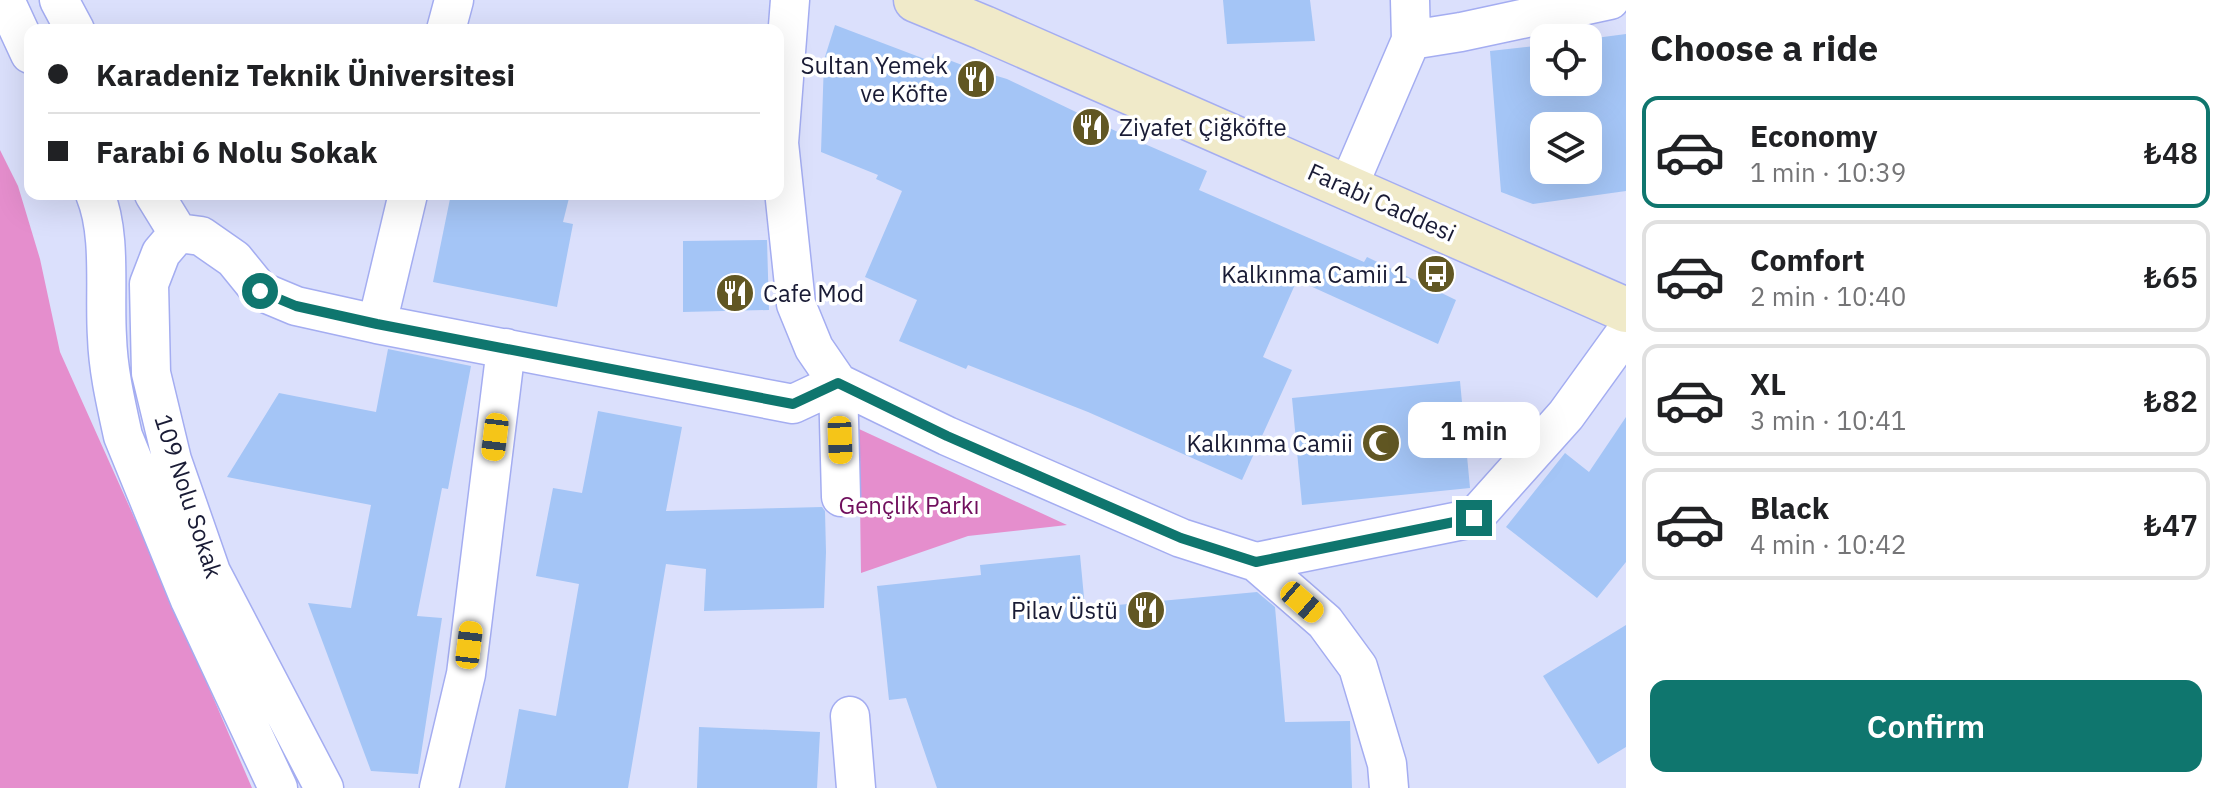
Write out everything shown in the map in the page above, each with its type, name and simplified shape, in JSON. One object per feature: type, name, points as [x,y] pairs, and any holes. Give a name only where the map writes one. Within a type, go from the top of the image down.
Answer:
[{"type":"street","points":[[5,0],[24,41]]},
{"type":"street","points":[[59,0],[72,24]]},
{"type":"street","points":[[448,24],[454,0]]},
{"type":"street","points":[[784,78],[790,0]]},
{"type":"street","name":"Farabi Caddesi","points":[[916,0],[985,14],[1348,187],[1626,310]]},
{"type":"street","points":[[1348,187],[1411,40],[1410,0]]},
{"type":"street","points":[[1411,40],[1610,0]]},
{"type":"street","points":[[784,190],[796,304],[814,348],[838,383],[947,436],[1181,538],[1256,562],[1325,622],[1358,667],[1387,764],[1389,788]]},
{"type":"street","points":[[96,200],[104,239],[107,340],[123,436],[190,600],[278,788]]},
{"type":"street","points":[[158,200],[178,233],[201,236],[234,259],[260,291],[296,306],[793,404],[838,383]]},
{"type":"street","points":[[377,324],[407,200]]},
{"type":"street","name":"109 Nolu Sokak","points":[[178,233],[161,253],[149,284],[151,373],[172,460],[211,572],[324,788]]},
{"type":"street","points":[[1256,562],[1474,518],[1566,415],[1626,332]]},
{"type":"street","points":[[439,788],[466,674],[506,348]]},
{"type":"street","points":[[838,383],[841,497]]},
{"type":"street","points":[[850,716],[856,788]]},
{"type":"green space","points":[[0,150],[18,186],[40,259],[60,352],[252,788],[0,788]]},
{"type":"green space","name":"Gençlik Parkı","points":[[859,429],[1067,525],[968,536],[861,573]]},
{"type":"building","points":[[1223,0],[1310,0],[1315,41],[1227,44]]},
{"type":"building","points":[[835,25],[930,61],[933,54],[1007,79],[1207,171],[1199,190],[1364,262],[1367,257],[1456,300],[1438,344],[1297,280],[1263,357],[1292,370],[1242,480],[1088,412],[968,365],[966,369],[899,341],[917,300],[865,277],[902,191],[876,179],[878,175],[821,152],[824,60]]},
{"type":"building","points":[[1626,34],[1626,191],[1533,204],[1501,192],[1490,51],[1530,47],[1530,96],[1602,96],[1602,37]]},
{"type":"building","points":[[450,200],[568,200],[563,222],[573,224],[557,307],[433,282]]},
{"type":"building","points":[[767,240],[769,310],[683,312],[683,241]]},
{"type":"building","points":[[388,349],[471,366],[448,489],[442,488],[417,616],[442,618],[418,774],[371,771],[308,603],[351,608],[371,505],[227,477],[279,393],[376,412]]},
{"type":"building","name":"Kalkınma Camii","points":[[1460,381],[1470,488],[1302,505],[1292,398]]},
{"type":"building","points":[[598,411],[682,427],[666,511],[822,507],[825,511],[826,552],[824,608],[704,611],[706,569],[666,564],[628,788],[505,788],[519,709],[556,716],[579,584],[536,576],[553,488],[582,493]]},
{"type":"building","points":[[1626,417],[1626,562],[1597,598],[1506,527],[1565,453],[1589,472]]},
{"type":"building","points":[[1080,555],[1085,608],[1257,592],[1275,607],[1285,722],[1350,721],[1352,788],[937,788],[906,698],[889,700],[877,586],[981,575],[980,565]]},
{"type":"building","points":[[1626,625],[1626,747],[1598,764],[1543,676]]},
{"type":"building","points":[[699,727],[820,732],[817,788],[697,788]]},
{"type":"place","name":"Sultan Yemek ve Köfte","points":[[976,79]]},
{"type":"place","name":"Ziyafet Çiğköfte","points":[[1091,127]]},
{"type":"place","name":"Kalkınma Camii 1","points":[[1436,274]]},
{"type":"place","name":"Cafe Mod","points":[[735,293]]},
{"type":"place","name":"Kalkınma Camii","points":[[1381,443]]},
{"type":"place","name":"Pilav Üstü","points":[[1146,610]]},
{"type":"route","points":[[260,291],[296,306],[377,324],[793,404],[838,383],[947,436],[1181,538],[1256,562],[1474,518]]}]
